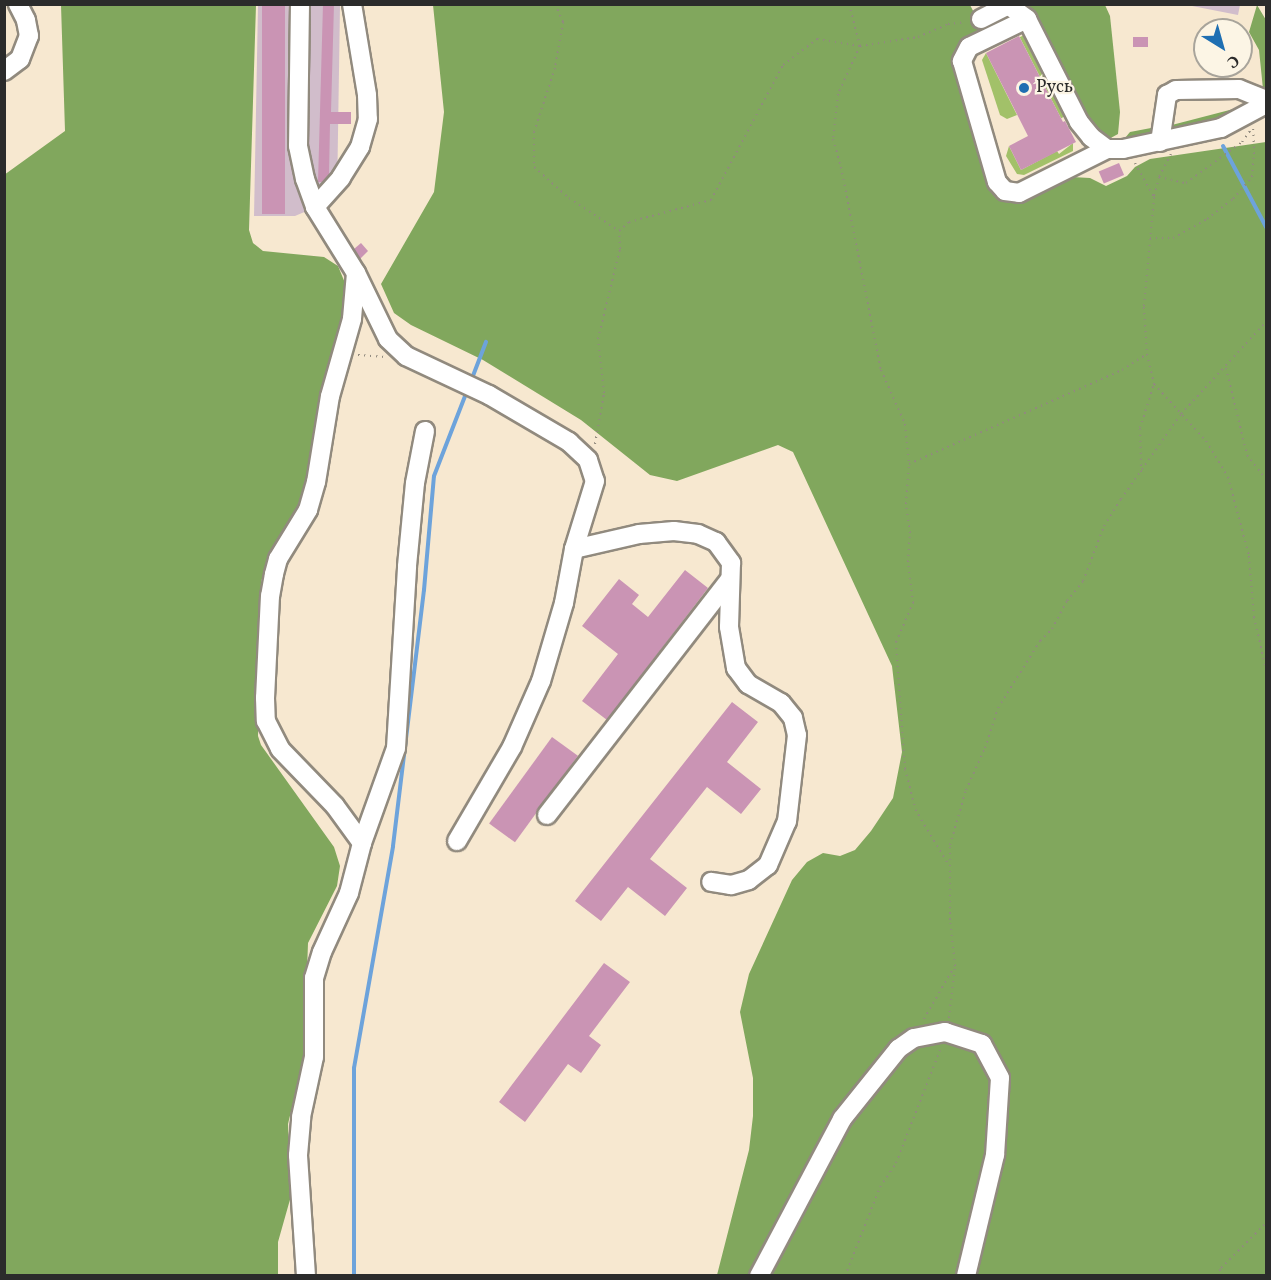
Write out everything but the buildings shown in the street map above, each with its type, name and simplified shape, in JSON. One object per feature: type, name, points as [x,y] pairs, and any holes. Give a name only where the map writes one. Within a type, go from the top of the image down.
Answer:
[{"type":"street","points":[[4,71],[20,59],[29,36],[26,20],[18,4]]},
{"type":"street","points":[[300,4],[298,146],[315,207],[356,273],[388,339],[406,356],[489,395],[569,442],[588,460],[595,482],[574,549],[564,603],[541,681],[512,747],[457,841]]},
{"type":"street","points":[[315,207],[341,178],[355,155],[368,119],[367,95],[352,4]]},
{"type":"street","points":[[981,19],[1008,5],[1027,19],[1079,122],[1091,137],[1107,149]]},
{"type":"street","points":[[1027,19],[969,47],[962,61],[997,182],[1005,191],[1019,193],[1107,149],[1130,148],[1221,128],[1266,102]]},
{"type":"street","points":[[1161,142],[1167,95],[1176,90],[1239,89],[1266,102]]},
{"type":"street","points":[[356,273],[352,319],[330,396],[316,482],[308,510],[278,559],[274,574],[270,596],[265,698],[266,721],[280,749],[335,806],[362,843]]},
{"type":"street","points":[[306,1275],[298,1155],[301,1117],[314,1057],[314,978],[322,952],[349,893],[362,843],[396,748],[408,554],[415,483],[425,431]]},
{"type":"street","points":[[574,549],[639,534],[674,531],[698,534],[716,542],[731,563],[729,580],[731,645],[736,668],[748,684],[781,703],[793,718],[797,735],[787,821],[768,865],[749,880],[731,885],[711,882]]},
{"type":"street","points":[[547,815],[729,580]]},
{"type":"street","points":[[759,1275],[842,1119],[898,1049],[914,1038],[945,1032],[982,1044],[1000,1078],[995,1155],[966,1275]]},
{"type":"path","points":[[555,4],[563,22],[555,68],[534,132],[534,167],[569,198],[619,231]]},
{"type":"path","points":[[849,4],[860,46],[838,94],[832,140],[841,167],[881,370],[905,424],[909,464],[906,504],[910,533],[908,562],[913,603],[896,642],[905,769],[916,811],[948,863]]},
{"type":"path","points":[[619,231],[629,222],[711,200],[783,65],[817,39],[860,46],[918,37],[948,24],[981,19]]},
{"type":"path","points":[[1150,238],[1173,238],[1207,219],[1233,200],[1252,177],[1254,154],[1252,125],[1242,142],[1200,176],[1186,183],[1159,177]]},
{"type":"path","points":[[1186,136],[1166,160],[1154,197],[1144,307],[1147,354],[1154,384],[1206,441],[1228,477],[1249,555],[1254,617],[1266,670]]},
{"type":"path","points":[[1130,148],[1142,177],[1154,197]]},
{"type":"path","points":[[588,460],[601,417],[604,393],[598,339],[620,249],[619,231]]},
{"type":"path","points":[[845,1275],[880,1187],[896,1163],[913,1113],[929,1085],[945,1032],[951,1009],[955,966],[948,863],[950,845],[966,790],[985,748],[998,708],[1040,641],[1052,629],[1067,601],[1083,581],[1104,526],[1180,414],[1226,368],[1266,322]]},
{"type":"path","points":[[344,353],[377,357],[406,356]]},
{"type":"path","points":[[909,464],[1122,370],[1147,354]]},
{"type":"path","points":[[1226,368],[1247,455],[1266,479]]},
{"type":"path","points":[[1141,472],[1140,428],[1154,384]]},
{"type":"path","points":[[914,1038],[955,966]]},
{"type":"path","points":[[1217,1275],[1221,1268],[1266,1223]]},
{"type":"shaded area","points":[[258,5],[340,5],[337,198],[295,216],[254,216]]},
{"type":"shaded area","points":[[1187,5],[1240,5],[1238,15]]},
{"type":"green space","points":[[61,5],[256,5],[249,230],[253,243],[263,251],[324,257],[338,266],[345,283],[347,305],[309,478],[293,517],[272,548],[261,582],[258,736],[261,745],[334,847],[340,866],[337,886],[308,943],[304,1057],[288,1124],[291,1196],[278,1242],[278,1275],[5,1275],[4,175],[65,131]]},
{"type":"green space","points":[[433,5],[970,5],[981,26],[979,33],[962,41],[953,62],[990,187],[1002,199],[1022,202],[1072,177],[1090,178],[1106,186],[1127,176],[1135,167],[1150,159],[1266,142],[1266,1275],[717,1275],[749,1150],[753,1116],[753,1078],[740,1012],[749,974],[792,880],[807,862],[823,853],[840,856],[855,850],[893,798],[902,752],[892,666],[793,452],[778,445],[677,481],[650,475],[581,420],[483,360],[411,325],[394,313],[381,284],[434,192],[444,112]]},
{"type":"green space","points":[[1025,5],[1105,5],[1110,16],[1120,112],[1118,134],[1107,140],[1081,117]]},
{"type":"green space","points":[[1257,5],[1266,20],[1266,88],[1263,89],[1259,50],[1253,39],[1253,18]]},
{"type":"green space","points":[[1026,34],[1067,115],[1061,118],[1020,37]]},
{"type":"green space","points":[[986,53],[1017,115],[1007,119],[1000,115],[982,60]]},
{"type":"green space","points":[[1245,106],[1226,116],[1170,132],[1168,126]]},
{"type":"green space","points":[[1154,129],[1156,136],[1127,140],[1125,138],[1130,132]]},
{"type":"green space","points":[[1073,143],[1073,151],[1024,175],[1017,174],[1006,156],[1009,146],[1021,170],[1057,151],[1059,154]]},
{"type":"waterway","points":[[1223,146],[1266,227]]},
{"type":"waterway","points":[[471,381],[486,342]]},
{"type":"waterway","points":[[354,1276],[354,1068],[393,846],[424,590],[434,476],[467,391]]},
{"type":"place","name":"Русь","points":[[1024,88]]}]
